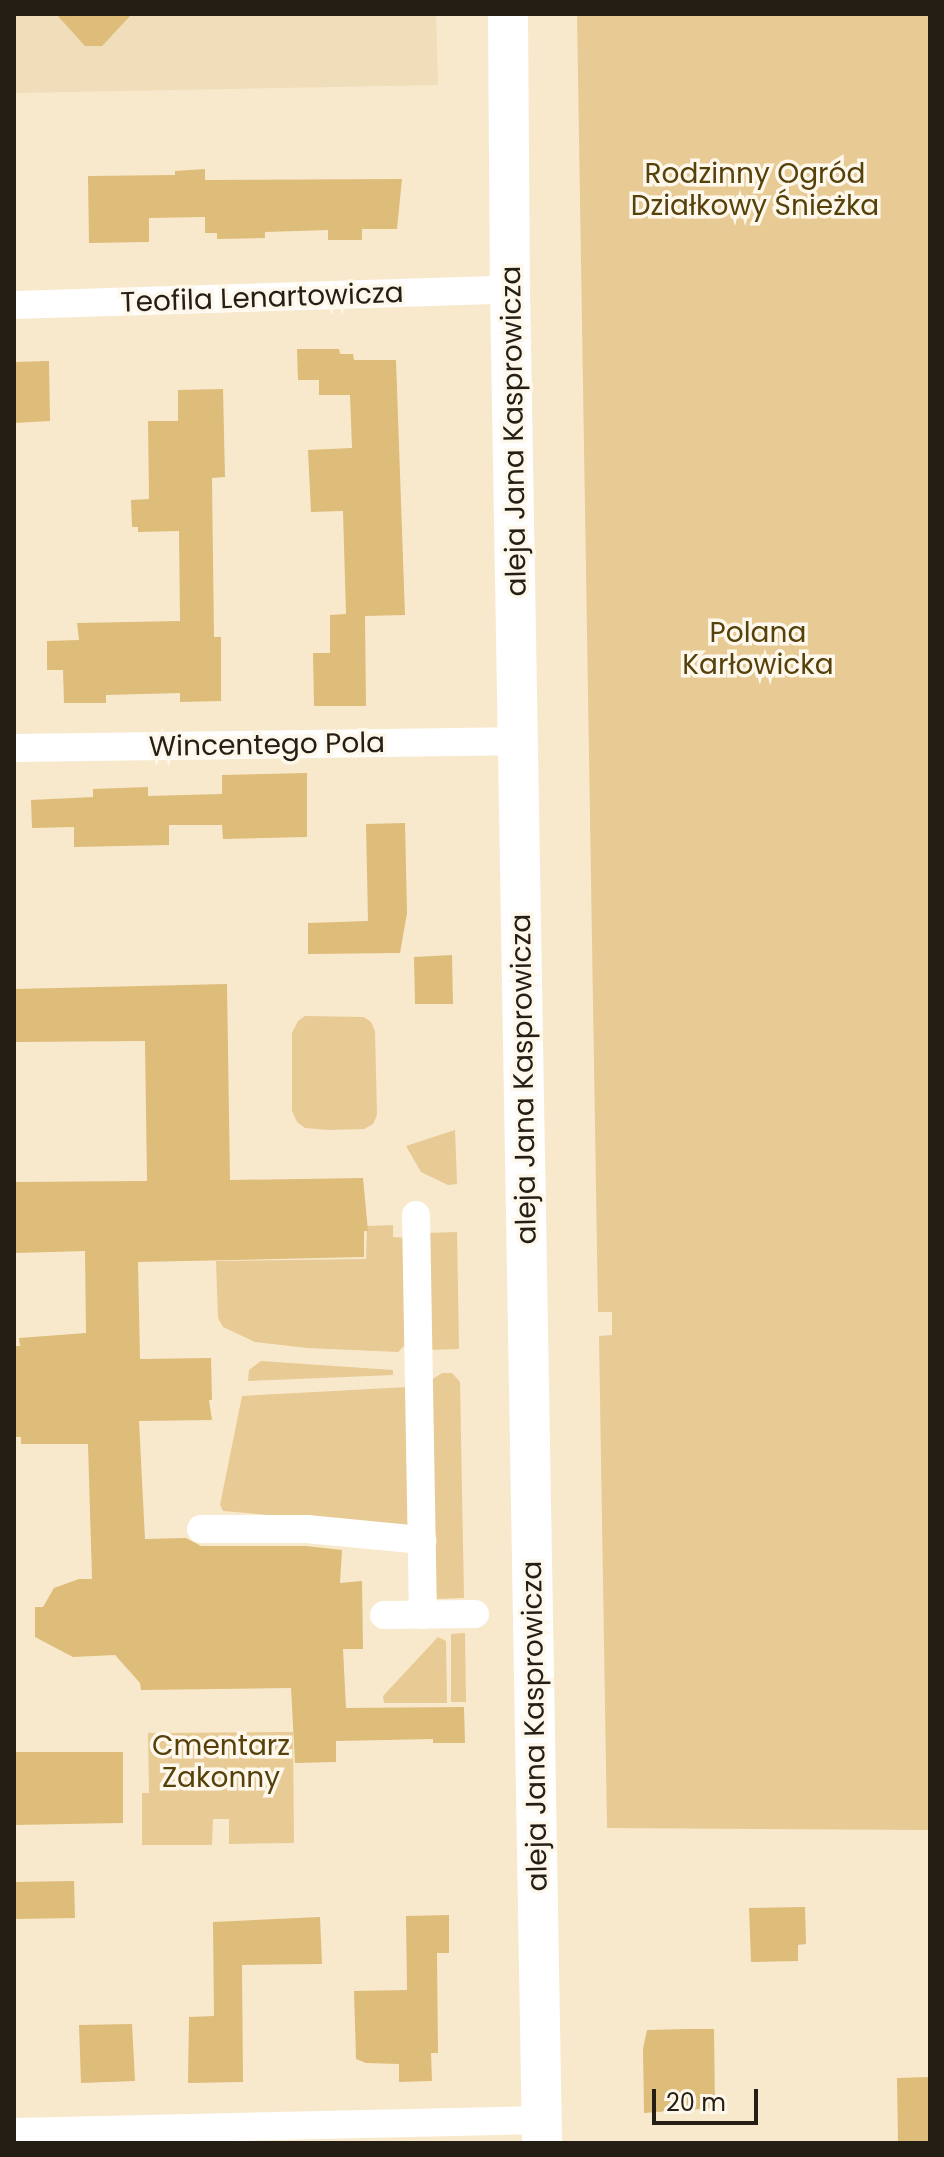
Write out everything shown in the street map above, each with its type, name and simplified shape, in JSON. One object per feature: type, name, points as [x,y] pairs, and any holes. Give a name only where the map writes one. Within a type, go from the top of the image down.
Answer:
[{"type":"street","name":"aleja Jana Kasprowicza","points":[[508,14],[510,289],[542,2132]]},
{"type":"street","name":"Teofila Lenartowicza","points":[[14,305],[510,289]]},
{"type":"street","name":"Wincentego Pola","points":[[14,748],[520,741]]},
{"type":"street","points":[[416,1215],[423,1615]]},
{"type":"street","points":[[201,1529],[307,1529],[422,1540]]},
{"type":"street","points":[[384,1615],[475,1614]]},
{"type":"street","points":[[14,2132],[542,2132]]},
{"type":"shaded area","points":[[14,14],[436,14],[438,85],[14,93]]},
{"type":"green space","points":[[577,14],[930,14],[930,1830],[607,1828],[599,1336],[612,1335],[612,1312],[598,1312]]},
{"type":"green space","points":[[305,1016],[364,1017],[371,1022],[375,1031],[377,1115],[373,1124],[364,1129],[329,1130],[305,1128],[297,1122],[292,1111],[292,1033],[298,1021]]},
{"type":"green space","points":[[455,1130],[457,1184],[448,1185],[421,1172],[406,1146]]},
{"type":"green space","points":[[393,1225],[393,1237],[407,1238],[407,1343],[398,1352],[255,1342],[223,1327],[218,1318],[216,1261],[366,1259],[367,1226]]},
{"type":"green space","points":[[457,1232],[459,1349],[426,1350],[425,1233]]},
{"type":"green space","points":[[261,1361],[393,1370],[393,1375],[248,1381],[249,1370]]},
{"type":"green space","points":[[442,1373],[452,1373],[460,1382],[464,1598],[433,1599],[431,1380]]},
{"type":"green space","points":[[408,1387],[409,1527],[223,1511],[220,1505],[242,1396]]},
{"type":"green space","points":[[465,1633],[466,1702],[451,1702],[451,1634]]},
{"type":"green space","points":[[438,1637],[446,1641],[447,1703],[384,1703],[383,1696]]},
{"type":"green space","name":"Cmentarz Zakonny","points":[[293,1732],[294,1843],[229,1844],[229,1819],[213,1819],[212,1845],[142,1845],[142,1793],[149,1793],[148,1733]]},
{"type":"building","points":[[56,14],[132,14],[102,46],[85,46]]},
{"type":"building","points":[[205,169],[205,180],[402,179],[397,229],[362,229],[362,240],[328,240],[328,230],[265,232],[265,238],[217,239],[217,233],[205,233],[205,217],[149,218],[149,242],[89,243],[88,176],[175,175],[175,171]]},
{"type":"building","points":[[297,349],[339,349],[340,354],[353,354],[354,360],[396,360],[405,615],[365,616],[366,706],[314,706],[313,653],[330,653],[330,615],[346,614],[343,511],[311,512],[308,450],[352,448],[350,395],[319,395],[319,380],[298,380]]},
{"type":"building","points":[[49,361],[50,421],[14,423],[14,362]]},
{"type":"building","points":[[223,389],[225,477],[212,478],[214,637],[221,637],[221,701],[180,702],[180,693],[106,695],[106,703],[64,703],[63,670],[47,670],[47,641],[79,640],[77,623],[180,621],[179,531],[138,532],[138,527],[132,527],[131,500],[149,499],[148,421],[178,421],[178,390]]},
{"type":"building","points":[[307,773],[307,837],[223,839],[222,825],[169,825],[169,845],[74,847],[74,827],[32,828],[31,800],[93,797],[93,789],[148,787],[148,796],[222,794],[222,775]]},
{"type":"building","points":[[405,823],[407,913],[400,953],[308,954],[308,923],[368,921],[366,824]]},
{"type":"building","points":[[452,955],[453,1004],[415,1004],[414,957]]},
{"type":"building","points":[[227,984],[230,1180],[363,1178],[368,1231],[364,1231],[364,1257],[138,1262],[140,1359],[211,1358],[212,1400],[209,1400],[212,1420],[139,1421],[145,1539],[186,1538],[201,1546],[306,1546],[342,1550],[340,1583],[362,1581],[363,1649],[343,1649],[346,1708],[464,1707],[465,1743],[433,1743],[433,1739],[336,1741],[336,1762],[295,1763],[291,1688],[141,1690],[140,1683],[115,1655],[73,1657],[35,1637],[35,1607],[43,1607],[54,1588],[79,1579],[92,1579],[88,1444],[21,1444],[21,1437],[14,1437],[14,1346],[20,1346],[19,1338],[86,1333],[85,1251],[14,1253],[14,1182],[147,1181],[145,1041],[14,1042],[14,989]]},
{"type":"building","points":[[14,1752],[123,1752],[123,1823],[14,1825]]},
{"type":"building","points":[[74,1881],[75,1918],[14,1919],[14,1882]]},
{"type":"building","points":[[805,1907],[806,1944],[798,1945],[798,1961],[751,1962],[749,1908]]},
{"type":"building","points":[[449,1915],[449,1953],[437,1953],[438,2053],[431,2053],[432,2081],[399,2082],[399,2064],[366,2063],[356,2059],[354,1991],[407,1990],[406,1916]]},
{"type":"building","points":[[320,1917],[322,1964],[242,1965],[243,2082],[188,2083],[189,2017],[214,2016],[213,1922]]},
{"type":"building","points":[[132,2024],[135,2081],[81,2083],[79,2025]]},
{"type":"building","points":[[714,2029],[715,2108],[644,2113],[643,2049],[647,2030]]},
{"type":"building","points":[[930,2077],[930,2143],[898,2143],[897,2078]]},
{"type":"park label","name":"Rodzinny Ogród Działkowy Śnieżka","points":[[755,190]]},
{"type":"park label","name":"Polana Karłowicka","points":[[758,649]]}]
